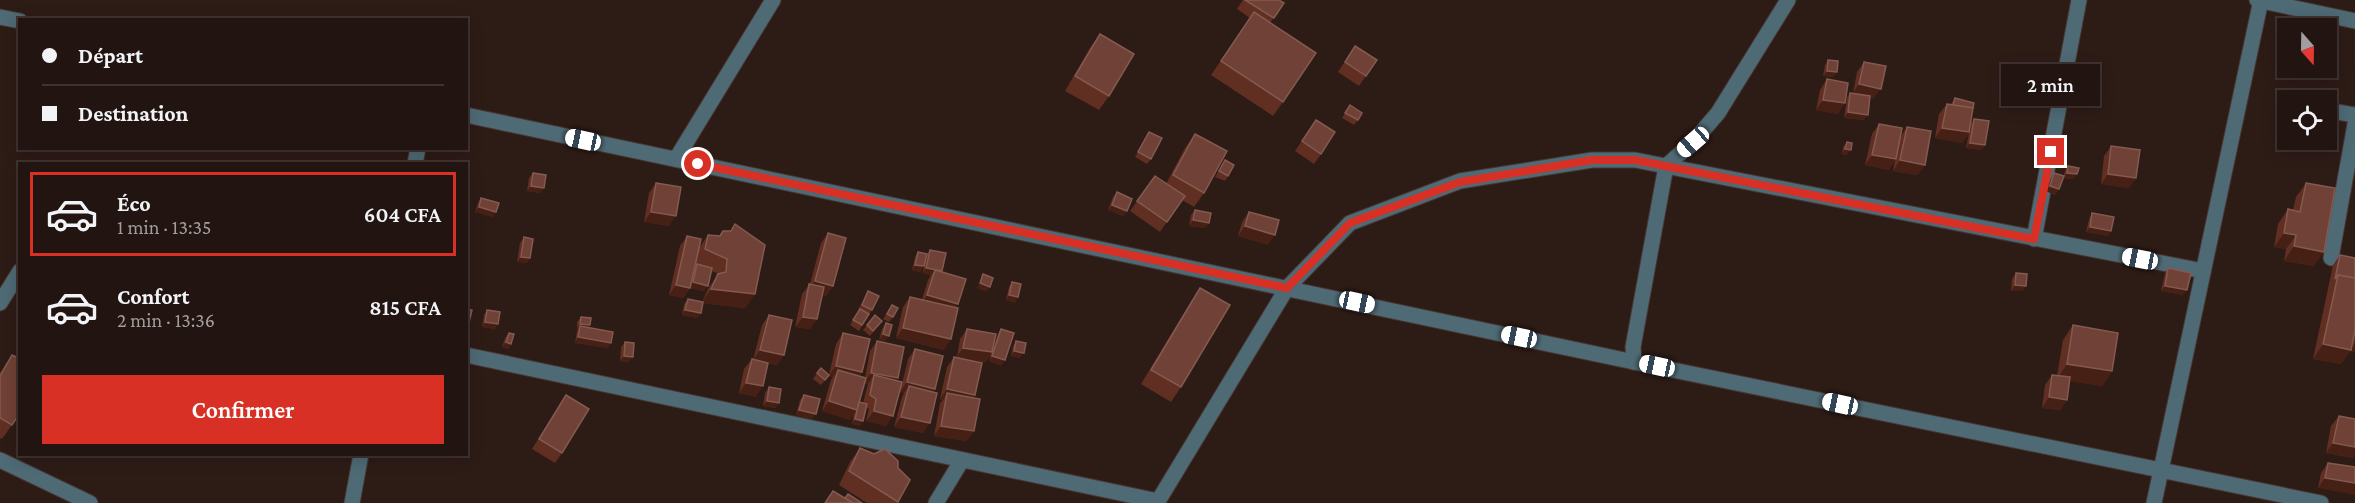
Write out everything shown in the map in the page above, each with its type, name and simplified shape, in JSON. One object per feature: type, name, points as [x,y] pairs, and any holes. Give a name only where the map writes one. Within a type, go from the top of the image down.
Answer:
[{"type":"street","points":[[676,159],[773,0]]},
{"type":"street","points":[[1634,362],[1633,347],[1666,166],[1693,142],[1718,113],[1788,0]]},
{"type":"street","points":[[2034,239],[2079,0]]},
{"type":"street","points":[[2154,503],[2260,0],[2355,21]]},
{"type":"street","points":[[0,17],[18,21]]},
{"type":"street","points":[[2337,112],[2355,115]]},
{"type":"street","points":[[468,115],[1634,362],[2321,503]]},
{"type":"street","points":[[2331,258],[2348,205],[2355,124]]},
{"type":"street","points":[[468,355],[1158,502],[1287,288],[1350,223],[1460,182],[1592,160],[1635,160],[2203,271]]},
{"type":"street","points":[[0,303],[18,274]]},
{"type":"street","points":[[352,503],[361,456]]},
{"type":"street","points":[[0,460],[90,503]]},
{"type":"street","points":[[936,503],[962,460]]},
{"type":"building","points":[[1245,0],[1279,0],[1284,3],[1274,18]]},
{"type":"building","points":[[1254,12],[1316,53],[1283,102],[1221,61]]},
{"type":"building","points":[[1100,34],[1134,54],[1109,96],[1075,76]]},
{"type":"building","points":[[1355,46],[1377,60],[1366,76],[1345,62]]},
{"type":"building","points":[[1828,60],[1838,61],[1837,72],[1827,71]]},
{"type":"building","points":[[1864,62],[1886,66],[1881,89],[1859,84]]},
{"type":"building","points":[[1827,79],[1848,83],[1845,103],[1823,100]]},
{"type":"building","points":[[1850,93],[1870,96],[1868,115],[1848,112]]},
{"type":"building","points":[[1955,98],[1974,103],[1973,108],[1953,105]]},
{"type":"building","points":[[1947,104],[1973,108],[1969,132],[1942,128]]},
{"type":"building","points":[[1350,105],[1362,113],[1358,120],[1345,113]]},
{"type":"building","points":[[1974,119],[1989,121],[1985,145],[1970,143]]},
{"type":"building","points":[[1316,120],[1335,132],[1321,154],[1302,141]]},
{"type":"building","points":[[1879,124],[1902,128],[1896,159],[1872,155]]},
{"type":"building","points":[[1907,127],[1931,131],[1925,165],[1900,160]]},
{"type":"building","points":[[1149,132],[1162,138],[1151,159],[1138,152]]},
{"type":"building","points":[[1195,134],[1227,151],[1204,193],[1173,175]]},
{"type":"building","points":[[1847,142],[1852,143],[1851,150],[1845,149]]},
{"type":"building","points":[[2111,146],[2140,150],[2136,178],[2108,174]]},
{"type":"building","points":[[1225,160],[1234,165],[1228,176],[1219,171]]},
{"type":"building","points":[[2068,166],[2079,168],[2077,174],[2067,173]]},
{"type":"building","points":[[533,173],[546,175],[544,188],[531,186]]},
{"type":"building","points":[[2054,173],[2064,176],[2059,189],[2050,186]]},
{"type":"building","points":[[1155,176],[1185,196],[1167,222],[1137,201]]},
{"type":"building","points":[[656,183],[681,187],[676,216],[651,212]]},
{"type":"building","points":[[2306,183],[2335,188],[2324,252],[2294,246],[2296,235],[2284,233],[2288,209],[2300,212]]},
{"type":"building","points":[[1117,192],[1132,199],[1127,211],[1112,205]]},
{"type":"building","points":[[481,198],[499,203],[496,212],[479,207]]},
{"type":"building","points":[[1195,210],[1211,213],[1209,223],[1193,220]]},
{"type":"building","points":[[1249,212],[1279,220],[1275,235],[1245,226]]},
{"type":"building","points":[[2092,213],[2114,217],[2111,231],[2090,227]]},
{"type":"building","points":[[735,224],[765,245],[755,294],[711,289],[718,274],[726,272],[727,259],[705,249],[708,235],[720,236],[723,231],[731,231]]},
{"type":"building","points":[[828,233],[846,238],[833,286],[815,281]]},
{"type":"building","points":[[687,236],[701,239],[690,288],[676,285]]},
{"type":"building","points":[[524,237],[533,239],[530,258],[521,257]]},
{"type":"building","points":[[930,250],[946,253],[942,271],[926,268]]},
{"type":"building","points":[[918,252],[927,254],[924,266],[915,265]]},
{"type":"building","points":[[2340,255],[2355,258],[2355,278],[2338,275],[2335,279]]},
{"type":"building","points":[[697,264],[712,268],[708,286],[693,282]]},
{"type":"building","points":[[2168,268],[2191,273],[2187,290],[2165,286]]},
{"type":"building","points":[[935,270],[966,279],[958,304],[927,295]]},
{"type":"building","points":[[2016,273],[2027,274],[2026,286],[2015,285]]},
{"type":"building","points":[[983,274],[993,278],[990,287],[980,283]]},
{"type":"building","points":[[2338,275],[2355,278],[2355,330],[2351,350],[2323,344]]},
{"type":"building","points":[[1012,282],[1021,284],[1018,297],[1009,295]]},
{"type":"building","points":[[809,284],[824,287],[817,319],[803,317]]},
{"type":"building","points":[[1200,288],[1230,305],[1181,387],[1151,370]]},
{"type":"building","points":[[868,291],[879,296],[872,310],[862,305]]},
{"type":"building","points":[[910,297],[958,308],[951,339],[903,328]]},
{"type":"building","points":[[688,299],[703,302],[701,313],[685,310]]},
{"type":"building","points":[[892,305],[898,308],[893,317],[887,314]]},
{"type":"building","points":[[468,309],[472,310],[468,327]]},
{"type":"building","points":[[860,309],[869,314],[862,325],[853,320]]},
{"type":"building","points":[[487,310],[500,312],[498,324],[485,322]]},
{"type":"building","points":[[769,315],[792,320],[784,355],[760,350]]},
{"type":"building","points":[[875,315],[882,321],[873,331],[867,325]]},
{"type":"building","points":[[581,317],[591,318],[590,325],[580,324]]},
{"type":"building","points":[[886,323],[892,325],[889,336],[883,334]]},
{"type":"building","points":[[2073,325],[2118,333],[2112,371],[2067,364]]},
{"type":"building","points":[[580,326],[613,332],[611,343],[578,337]]},
{"type":"building","points":[[967,329],[996,334],[992,352],[963,348]]},
{"type":"building","points":[[1001,329],[1014,333],[1005,360],[992,356]]},
{"type":"building","points":[[509,333],[514,334],[511,344],[506,342]]},
{"type":"building","points":[[843,333],[870,339],[862,372],[836,366]]},
{"type":"building","points":[[877,341],[904,347],[898,378],[871,373]]},
{"type":"building","points":[[1016,341],[1026,343],[1024,353],[1014,351]]},
{"type":"building","points":[[625,342],[634,343],[633,357],[624,356]]},
{"type":"building","points":[[915,349],[943,356],[935,389],[907,382]]},
{"type":"building","points":[[12,355],[18,358],[18,416],[12,425],[0,418],[0,376]]},
{"type":"building","points":[[954,357],[982,363],[975,395],[947,389]]},
{"type":"building","points":[[752,359],[768,363],[763,386],[746,383]]},
{"type":"building","points":[[821,368],[829,375],[825,380],[817,373]]},
{"type":"building","points":[[838,370],[866,378],[857,410],[829,401]]},
{"type":"building","points":[[874,375],[902,382],[893,416],[874,411],[876,399],[870,395]]},
{"type":"building","points":[[2052,375],[2070,377],[2067,400],[2049,397]]},
{"type":"building","points":[[909,386],[937,393],[930,423],[901,417]]},
{"type":"building","points":[[769,387],[781,389],[779,403],[767,401]]},
{"type":"building","points":[[947,393],[980,399],[974,431],[941,426]]},
{"type":"building","points":[[566,395],[589,409],[562,453],[539,439]]},
{"type":"building","points":[[804,395],[820,399],[816,414],[799,410]]},
{"type":"building","points":[[859,402],[867,404],[863,421],[855,419]]},
{"type":"building","points":[[2339,416],[2355,419],[2355,447],[2333,443]]},
{"type":"building","points":[[860,448],[874,454],[885,449],[898,461],[898,468],[910,480],[898,502],[849,471]]},
{"type":"building","points":[[2328,463],[2355,467],[2355,483],[2325,478]]},
{"type":"building","points":[[833,491],[853,503],[825,503]]},
{"type":"building","points":[[848,494],[862,503],[853,503],[845,498]]},
{"type":"route","points":[[698,164],[1287,288],[1350,223],[1460,182],[1592,160],[1635,160],[2034,239],[2051,152]]}]
